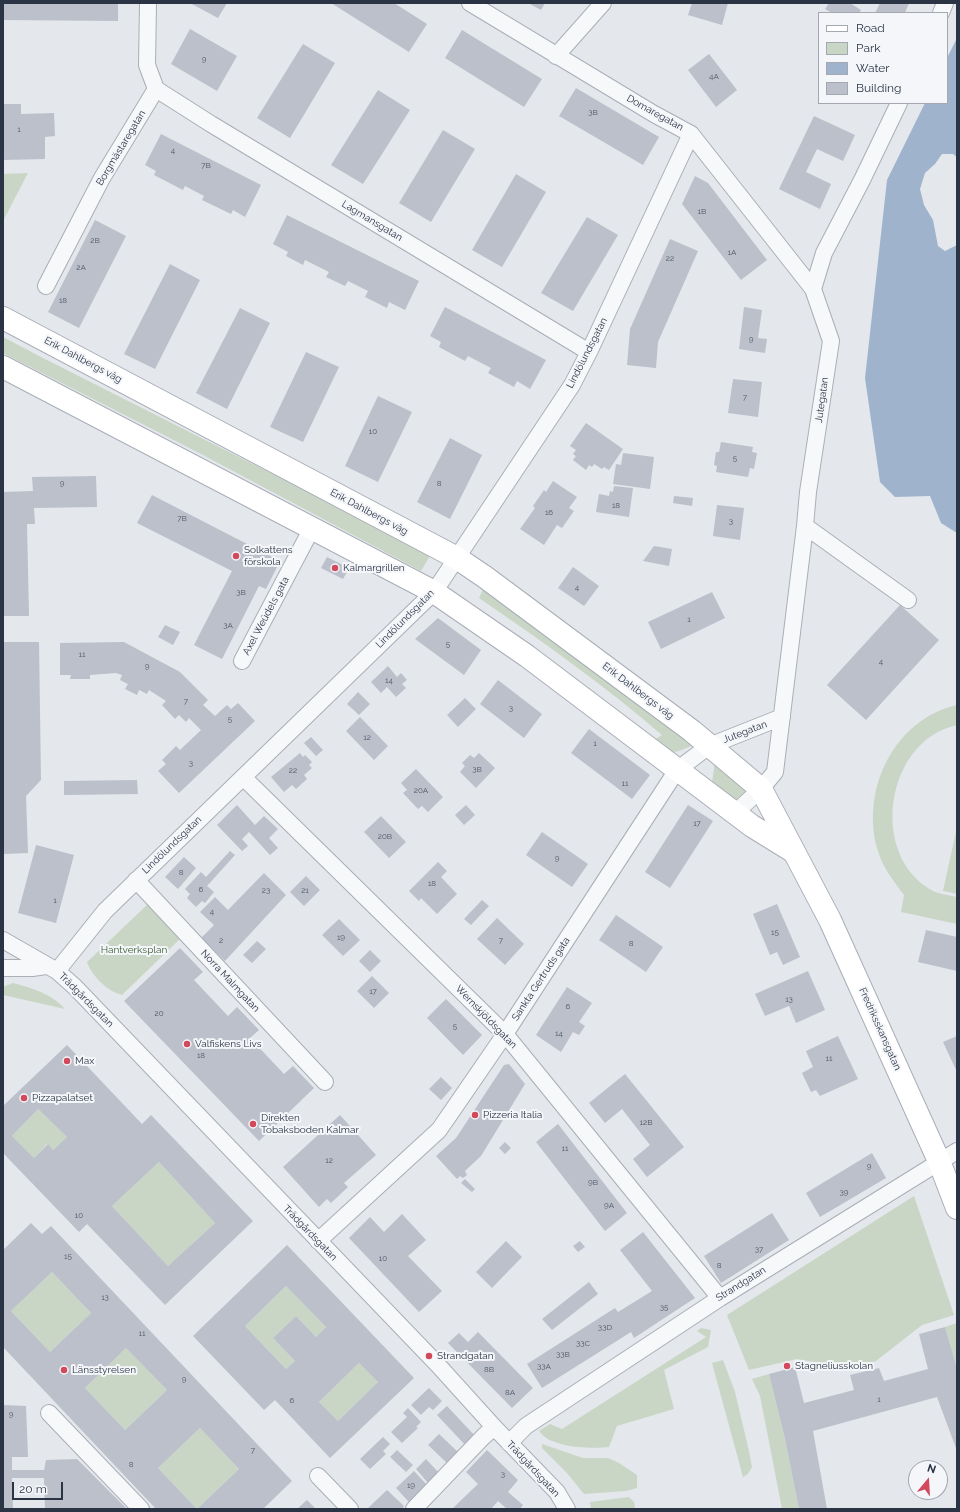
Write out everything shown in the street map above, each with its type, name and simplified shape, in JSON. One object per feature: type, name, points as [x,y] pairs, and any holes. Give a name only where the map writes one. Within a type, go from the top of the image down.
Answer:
[{"type":"main road","name":"Erik Dahlbergs väg","points":[[3,318],[457,558],[673,717],[761,790],[795,853]]},
{"type":"main road","points":[[3,367],[434,592],[527,656],[677,770],[736,812],[752,826],[795,853]]},
{"type":"main road","name":"Fredriksskansgatan","points":[[795,853],[948,1156],[957,1208]]},
{"type":"street","points":[[148,3],[147,65],[156,88]]},
{"type":"street","name":"Domaregatan","points":[[470,3],[556,56],[691,134],[813,289]]},
{"type":"street","points":[[556,56],[603,3]]},
{"type":"street","name":"Borgmästaregatan","points":[[46,286],[102,178],[156,88]]},
{"type":"street","name":"Lagmansgatan","points":[[156,88],[210,124],[590,352]]},
{"type":"street","points":[[813,289],[824,253],[862,180],[899,104]]},
{"type":"street","name":"Lindölundsgatan","points":[[51,968],[136,880],[434,592],[572,385],[590,352],[691,134]]},
{"type":"street","name":"Jutegatan","points":[[761,790],[775,772],[808,492],[830,341],[813,289]]},
{"type":"street","points":[[805,526],[908,600]]},
{"type":"street","name":"Axel Weüdels gata","points":[[242,661],[312,528]]},
{"type":"street","name":"Jutegatan","points":[[709,746],[782,717]]},
{"type":"street","points":[[677,770],[709,746]]},
{"type":"street","name":"Sankta Gertruds gata","points":[[318,1241],[439,1130],[506,1034],[677,770]]},
{"type":"street","name":"Wernskjöldsgatan","points":[[243,777],[506,1034],[720,1298]]},
{"type":"street","points":[[736,812],[761,790]]},
{"type":"street","name":"Norra Malmgatan","points":[[136,880],[324,1082]]},
{"type":"street","name":"Trädgårdsgatan","points":[[3,940],[35,957],[75,987],[438,1365],[494,1428],[557,1492],[567,1509]]},
{"type":"street","points":[[3,968],[51,968]]},
{"type":"street","name":"Strandgatan","points":[[509,1443],[526,1426],[720,1298],[948,1156]]},
{"type":"street","points":[[49,1413],[141,1509]]},
{"type":"street","points":[[414,1509],[483,1437],[494,1428]]},
{"type":"street","points":[[318,1476],[350,1509]]},
{"type":"green space","points":[[28,173],[3,221],[3,174]]},
{"type":"green space","points":[[3,337],[431,554],[421,571],[201,454],[3,353]]},
{"type":"green space","points":[[485,585],[699,742],[675,752],[665,750],[651,742],[662,735],[572,664],[479,598]]},
{"type":"green space","points":[[957,705],[957,725],[933,735],[915,751],[902,773],[894,798],[893,824],[898,849],[909,871],[931,890],[957,897],[957,924],[901,912],[904,895],[888,873],[879,855],[873,825],[874,802],[879,780],[888,759],[900,741],[916,725],[935,713]]},
{"type":"green space","points":[[716,756],[754,790],[740,800],[731,800],[712,782]]},
{"type":"green space","points":[[957,827],[957,894],[943,891]]},
{"type":"green space","name":"Hantverksplan","points":[[148,904],[182,937],[122,995],[111,990],[96,978],[87,962]]},
{"type":"green space","points":[[13,983],[34,989],[54,999],[65,1009],[3,995],[3,987]]},
{"type":"green space","points":[[38,1109],[67,1137],[53,1150],[47,1144],[34,1158],[12,1136]]},
{"type":"green space","points":[[159,1162],[215,1223],[168,1266],[112,1206]]},
{"type":"green space","points":[[914,1196],[954,1315],[922,1325],[876,1361],[849,1368],[797,1359],[749,1370],[727,1315]]},
{"type":"green space","points":[[52,1272],[91,1313],[50,1352],[11,1311]]},
{"type":"green space","points":[[286,1286],[326,1327],[316,1337],[296,1316],[273,1338],[295,1361],[286,1369],[245,1326]]},
{"type":"green space","points":[[957,1323],[957,1368],[945,1327]]},
{"type":"green space","points":[[701,1328],[711,1330],[708,1347],[664,1370],[674,1409],[617,1426],[609,1447],[592,1448],[561,1444],[544,1437],[539,1431],[550,1424],[562,1429],[706,1337],[697,1331]]},
{"type":"green space","points":[[126,1348],[167,1390],[125,1430],[85,1388]]},
{"type":"green space","points":[[723,1360],[735,1392],[752,1467],[748,1474],[743,1477],[712,1363]]},
{"type":"green space","points":[[359,1363],[378,1382],[338,1421],[319,1402]]},
{"type":"green space","points":[[769,1374],[785,1439],[799,1509],[782,1509],[760,1396],[752,1379]]},
{"type":"green space","points":[[200,1428],[239,1469],[197,1509],[158,1468]]},
{"type":"green space","points":[[542,1444],[583,1458],[608,1458],[619,1463],[637,1475],[637,1488],[626,1491],[584,1494],[567,1473],[542,1448]]},
{"type":"green space","points":[[629,1497],[634,1502],[635,1509],[591,1509],[590,1502]]},
{"type":"water","points":[[957,38],[957,157],[953,154],[942,154],[935,164],[925,173],[920,189],[924,205],[933,220],[938,246],[945,251],[957,245],[957,533],[941,523],[930,496],[895,497],[880,482],[865,378],[887,180],[925,104],[948,104],[948,56]]},
{"type":"building","points":[[3,3],[118,3],[118,21],[3,20]]},
{"type":"building","points":[[190,3],[227,3],[218,18]]},
{"type":"building","points":[[331,3],[394,3],[427,24],[409,52]]},
{"type":"building","points":[[528,3],[545,3],[541,10]]},
{"type":"building","points":[[692,3],[728,3],[722,25],[688,15]]},
{"type":"building","points":[[829,3],[850,3],[861,10],[860,12],[830,12],[825,9]]},
{"type":"building","points":[[880,3],[909,3],[905,12],[876,12]]},
{"type":"building","points":[[190,29],[237,56],[217,91],[171,64]]},
{"type":"building","points":[[462,30],[542,79],[524,107],[445,58]]},
{"type":"building","points":[[303,44],[335,63],[290,138],[257,118]]},
{"type":"building","points":[[709,54],[737,90],[716,107],[688,70]]},
{"type":"building","points":[[576,88],[659,137],[643,165],[559,116]]},
{"type":"building","points":[[378,90],[410,110],[363,184],[331,165]]},
{"type":"building","points":[[3,104],[21,104],[21,114],[54,113],[55,136],[45,137],[45,159],[3,160]]},
{"type":"building","points":[[814,116],[855,135],[843,161],[817,149],[806,172],[831,184],[820,209],[779,189]]},
{"type":"building","points":[[443,130],[475,149],[431,222],[399,203]]},
{"type":"building","points":[[161,134],[261,185],[245,217],[233,210],[231,214],[202,200],[204,196],[185,186],[183,190],[154,175],[156,171],[145,165]]},
{"type":"building","points":[[516,174],[546,192],[502,267],[472,250]]},
{"type":"building","points":[[695,176],[708,183],[767,260],[741,280],[682,204]]},
{"type":"building","points":[[287,215],[419,281],[405,310],[389,302],[387,308],[365,297],[368,291],[348,281],[345,286],[326,277],[329,272],[305,260],[303,265],[286,256],[288,252],[273,244]]},
{"type":"building","points":[[587,217],[618,235],[573,311],[541,293]]},
{"type":"building","points":[[95,220],[126,236],[79,328],[48,312]]},
{"type":"building","points":[[670,239],[698,251],[658,342],[656,368],[627,365],[630,329]]},
{"type":"building","points":[[170,264],[200,280],[155,369],[124,354]]},
{"type":"building","points":[[445,307],[546,360],[530,389],[517,381],[514,387],[488,373],[491,368],[468,356],[465,361],[439,347],[441,342],[430,336]]},
{"type":"building","points":[[744,307],[762,310],[758,338],[767,339],[765,353],[739,349]]},
{"type":"building","points":[[240,308],[270,323],[227,409],[196,393]]},
{"type":"building","points":[[306,352],[339,367],[303,442],[270,427]]},
{"type":"building","points":[[733,379],[762,382],[758,417],[728,413]]},
{"type":"building","points":[[378,396],[412,412],[378,482],[345,466]]},
{"type":"building","points":[[586,423],[623,449],[609,470],[604,467],[602,469],[594,464],[592,467],[589,465],[586,470],[573,460],[576,456],[573,454],[576,450],[570,446]]},
{"type":"building","points":[[450,438],[482,455],[450,519],[417,502]]},
{"type":"building","points":[[721,442],[753,447],[752,452],[757,453],[754,469],[750,468],[748,477],[716,472],[717,466],[714,465],[716,452],[719,452]]},
{"type":"building","points":[[623,453],[654,457],[650,489],[613,484],[616,464],[621,465]]},
{"type":"building","points":[[96,476],[97,507],[34,508],[35,524],[27,524],[29,616],[3,616],[3,492],[33,491],[32,477]]},
{"type":"building","points":[[553,481],[577,497],[569,508],[574,511],[562,528],[557,525],[544,545],[520,529],[535,508],[533,506],[544,490],[546,492]]},
{"type":"building","points":[[614,486],[633,488],[629,517],[596,512],[599,494],[609,496],[610,491],[613,492]]},
{"type":"building","points":[[152,495],[280,561],[266,589],[259,586],[222,659],[194,645],[232,571],[137,523]]},
{"type":"building","points":[[674,496],[693,498],[692,506],[673,503]]},
{"type":"building","points":[[717,505],[744,508],[740,540],[713,536]]},
{"type":"building","points":[[654,546],[672,549],[669,566],[643,561]]},
{"type":"building","name":"Kalmargrillen","points":[[327,557],[349,568],[343,579],[321,568]]},
{"type":"building","points":[[573,567],[599,586],[584,606],[558,588]]},
{"type":"building","points":[[712,592],[725,618],[661,649],[648,622]]},
{"type":"building","points":[[900,605],[939,640],[866,720],[827,685]]},
{"type":"building","points":[[438,618],[481,650],[464,675],[415,639]]},
{"type":"building","points":[[165,625],[180,632],[173,645],[158,637]]},
{"type":"building","points":[[3,642],[39,642],[41,780],[26,796],[28,853],[3,854]]},
{"type":"building","points":[[124,642],[180,672],[208,700],[203,705],[215,716],[227,705],[231,709],[238,703],[255,721],[179,793],[158,771],[166,764],[162,760],[176,746],[180,750],[201,730],[189,718],[186,722],[179,715],[175,719],[162,705],[166,701],[149,690],[147,694],[139,690],[137,695],[125,689],[128,684],[120,680],[122,675],[116,673],[90,675],[90,679],[70,679],[71,675],[60,675],[60,643]]},
{"type":"building","points":[[388,666],[397,677],[401,673],[407,680],[402,684],[406,688],[396,697],[387,687],[381,693],[371,682]]},
{"type":"building","points":[[498,680],[542,714],[524,738],[480,704]]},
{"type":"building","points":[[358,692],[370,704],[359,715],[347,704]]},
{"type":"building","points":[[465,698],[476,709],[458,727],[447,715]]},
{"type":"building","points":[[360,717],[388,746],[374,760],[346,731]]},
{"type":"building","points":[[589,729],[650,775],[632,799],[571,753]]},
{"type":"building","points":[[311,737],[323,750],[316,756],[304,743]]},
{"type":"building","points":[[300,753],[303,757],[305,755],[312,762],[309,765],[312,768],[304,775],[307,779],[296,789],[292,785],[284,792],[271,777]]},
{"type":"building","points":[[479,753],[495,768],[476,788],[460,772],[465,766],[462,763],[470,755],[474,758]]},
{"type":"building","points":[[416,769],[443,797],[428,812],[422,806],[418,809],[403,793],[407,790],[401,783]]},
{"type":"building","points":[[137,780],[138,794],[64,795],[64,781]]},
{"type":"building","points":[[237,805],[255,825],[264,816],[278,829],[269,838],[278,848],[270,855],[249,832],[242,839],[248,846],[242,851],[217,825]]},
{"type":"building","points":[[466,805],[475,815],[464,825],[455,815]]},
{"type":"building","points":[[688,805],[713,821],[670,888],[645,872]]},
{"type":"building","points":[[381,816],[406,842],[389,858],[364,832]]},
{"type":"building","points":[[542,832],[588,864],[572,887],[526,855]]},
{"type":"building","points":[[36,845],[74,855],[56,923],[18,913]]},
{"type":"building","points":[[230,851],[235,855],[207,886],[214,892],[205,903],[202,901],[196,907],[187,898],[190,894],[185,889],[201,872],[206,877]]},
{"type":"building","points":[[184,857],[196,868],[178,889],[165,877]]},
{"type":"building","points":[[438,862],[447,871],[441,877],[457,894],[437,914],[421,898],[419,901],[409,891]]},
{"type":"building","points":[[264,873],[286,895],[225,961],[201,938],[214,925],[200,912],[215,897],[228,910]]},
{"type":"building","points":[[306,876],[320,890],[304,906],[290,892]]},
{"type":"building","points":[[482,900],[489,906],[471,925],[464,919]]},
{"type":"building","points":[[777,904],[800,957],[783,965],[777,952],[770,955],[753,914]]},
{"type":"building","points":[[616,915],[663,947],[646,972],[599,940]]},
{"type":"building","points":[[497,918],[524,944],[505,965],[477,939]]},
{"type":"building","points":[[339,919],[360,940],[343,956],[322,935]]},
{"type":"building","points":[[926,930],[957,937],[957,971],[918,962]]},
{"type":"building","points":[[257,941],[266,949],[252,963],[243,955]]},
{"type":"building","points":[[180,948],[203,972],[194,980],[228,1016],[237,1007],[259,1030],[250,1038],[284,1074],[293,1066],[314,1088],[259,1141],[124,1001]]},
{"type":"building","points":[[370,950],[381,961],[370,972],[359,961]]},
{"type":"building","points":[[808,971],[825,1010],[796,1023],[789,1006],[765,1016],[755,994]]},
{"type":"building","points":[[372,976],[389,993],[374,1008],[357,991]]},
{"type":"building","points":[[567,987],[592,1003],[579,1022],[585,1026],[579,1035],[573,1032],[561,1052],[536,1035]]},
{"type":"building","points":[[446,999],[482,1035],[463,1055],[427,1018]]},
{"type":"building","points":[[838,1036],[858,1079],[820,1096],[816,1090],[811,1092],[802,1073],[813,1067],[806,1051]]},
{"type":"building","points":[[957,1036],[957,1072],[943,1042]]},
{"type":"building","points":[[67,1045],[142,1124],[151,1115],[253,1221],[165,1305],[87,1224],[79,1232],[3,1153],[3,1106]],"holes":[[[38,1109],[67,1137],[53,1150],[48,1144],[34,1158],[12,1136]],[[159,1162],[215,1223],[168,1266],[112,1206]]]},
{"type":"building","points":[[509,1064],[525,1084],[481,1156],[465,1171],[467,1175],[463,1178],[460,1176],[457,1179],[436,1156],[456,1138],[504,1065]]},
{"type":"building","points":[[625,1074],[684,1147],[647,1177],[633,1159],[650,1145],[622,1109],[605,1123],[589,1103]]},
{"type":"building","points":[[441,1077],[452,1088],[441,1100],[429,1089]]},
{"type":"building","points":[[340,1115],[376,1155],[344,1183],[348,1187],[331,1203],[327,1199],[319,1207],[283,1167]]},
{"type":"building","points":[[558,1124],[627,1213],[605,1231],[536,1142]]},
{"type":"building","points":[[505,1142],[511,1148],[505,1154],[499,1148]]},
{"type":"building","points":[[872,1153],[886,1178],[820,1217],[806,1193]]},
{"type":"building","points":[[465,1179],[475,1189],[472,1192],[461,1183]]},
{"type":"building","points":[[772,1213],[789,1240],[721,1283],[704,1256]]},
{"type":"building","points":[[402,1214],[426,1240],[408,1256],[442,1291],[419,1312],[349,1238],[370,1217],[384,1232]]},
{"type":"building","name":"Länsstyrelsen","points":[[31,1223],[42,1234],[51,1226],[292,1481],[263,1509],[197,1509],[156,1509],[3,1347],[3,1250]],"holes":[[[52,1272],[91,1313],[50,1352],[11,1311]],[[126,1348],[167,1390],[125,1430],[85,1388]],[[200,1428],[239,1469],[197,1509],[158,1468]]]},
{"type":"building","points":[[643,1232],[695,1298],[634,1338],[631,1332],[542,1388],[527,1364],[615,1308],[618,1312],[652,1291],[620,1250]]},
{"type":"building","points":[[506,1241],[522,1257],[492,1288],[476,1272]]},
{"type":"building","points":[[580,1241],[585,1247],[578,1252],[573,1246]]},
{"type":"building","points":[[287,1245],[414,1378],[330,1458],[275,1400],[264,1410],[193,1336]],"holes":[[[286,1286],[326,1327],[316,1337],[296,1316],[273,1338],[295,1361],[286,1369],[245,1326]],[[359,1363],[378,1382],[338,1421],[319,1402]]]},
{"type":"building","points":[[589,1282],[598,1294],[552,1330],[542,1319]]},
{"type":"building","name":"Stagneliusskolan","points":[[945,1327],[957,1368],[957,1451],[937,1397],[813,1431],[827,1509],[799,1509],[785,1439],[769,1374],[795,1367],[804,1403],[854,1390],[850,1375],[879,1368],[884,1381],[928,1369],[919,1334]]},
{"type":"building","points":[[478,1332],[533,1388],[512,1408],[448,1343],[459,1333],[468,1342]]},
{"type":"building","points":[[429,1388],[442,1401],[433,1410],[429,1407],[421,1415],[411,1405]]},
{"type":"building","points":[[3,1405],[26,1406],[28,1457],[12,1457],[12,1470],[44,1470],[46,1460],[77,1459],[127,1509],[45,1509],[44,1478],[12,1478],[13,1509],[3,1509]]},
{"type":"building","points":[[447,1406],[476,1437],[466,1446],[437,1415]]},
{"type":"building","points":[[408,1408],[421,1422],[416,1427],[418,1428],[402,1443],[391,1432],[407,1417],[403,1413]]},
{"type":"building","points":[[439,1434],[459,1453],[448,1464],[428,1445]]},
{"type":"building","points":[[383,1437],[390,1444],[383,1451],[386,1454],[370,1469],[360,1459]]},
{"type":"building","points":[[397,1450],[413,1465],[406,1472],[390,1457]]},
{"type":"building","points":[[487,1450],[518,1480],[508,1492],[523,1505],[520,1509],[507,1509],[498,1501],[491,1509],[452,1509],[478,1484],[466,1472]]},
{"type":"building","points":[[426,1459],[439,1473],[428,1483],[416,1469]]},
{"type":"building","points":[[414,1471],[427,1485],[409,1502],[396,1488]]},
{"type":"building","points":[[387,1490],[404,1506],[402,1509],[367,1509]]},
{"type":"building","points":[[307,1500],[316,1509],[297,1509]]},
{"type":"place","name":"Solkattens förskola","points":[[236,556]]},
{"type":"place","name":"Kalmargrillen","points":[[335,568]]},
{"type":"place","name":"Valfiskens Livs","points":[[187,1044]]},
{"type":"place","name":"Max","points":[[67,1061]]},
{"type":"place","name":"Pizzapalatset","points":[[24,1098]]},
{"type":"place","name":"Pizzeria Italia","points":[[475,1115]]},
{"type":"place","name":"Direkten Tobaksboden Kalmar","points":[[253,1124]]},
{"type":"place","name":"Strandgatan","points":[[429,1356]]},
{"type":"place","name":"Stagneliusskolan","points":[[787,1366]]},
{"type":"place","name":"Länsstyrelsen","points":[[64,1370]]}]
